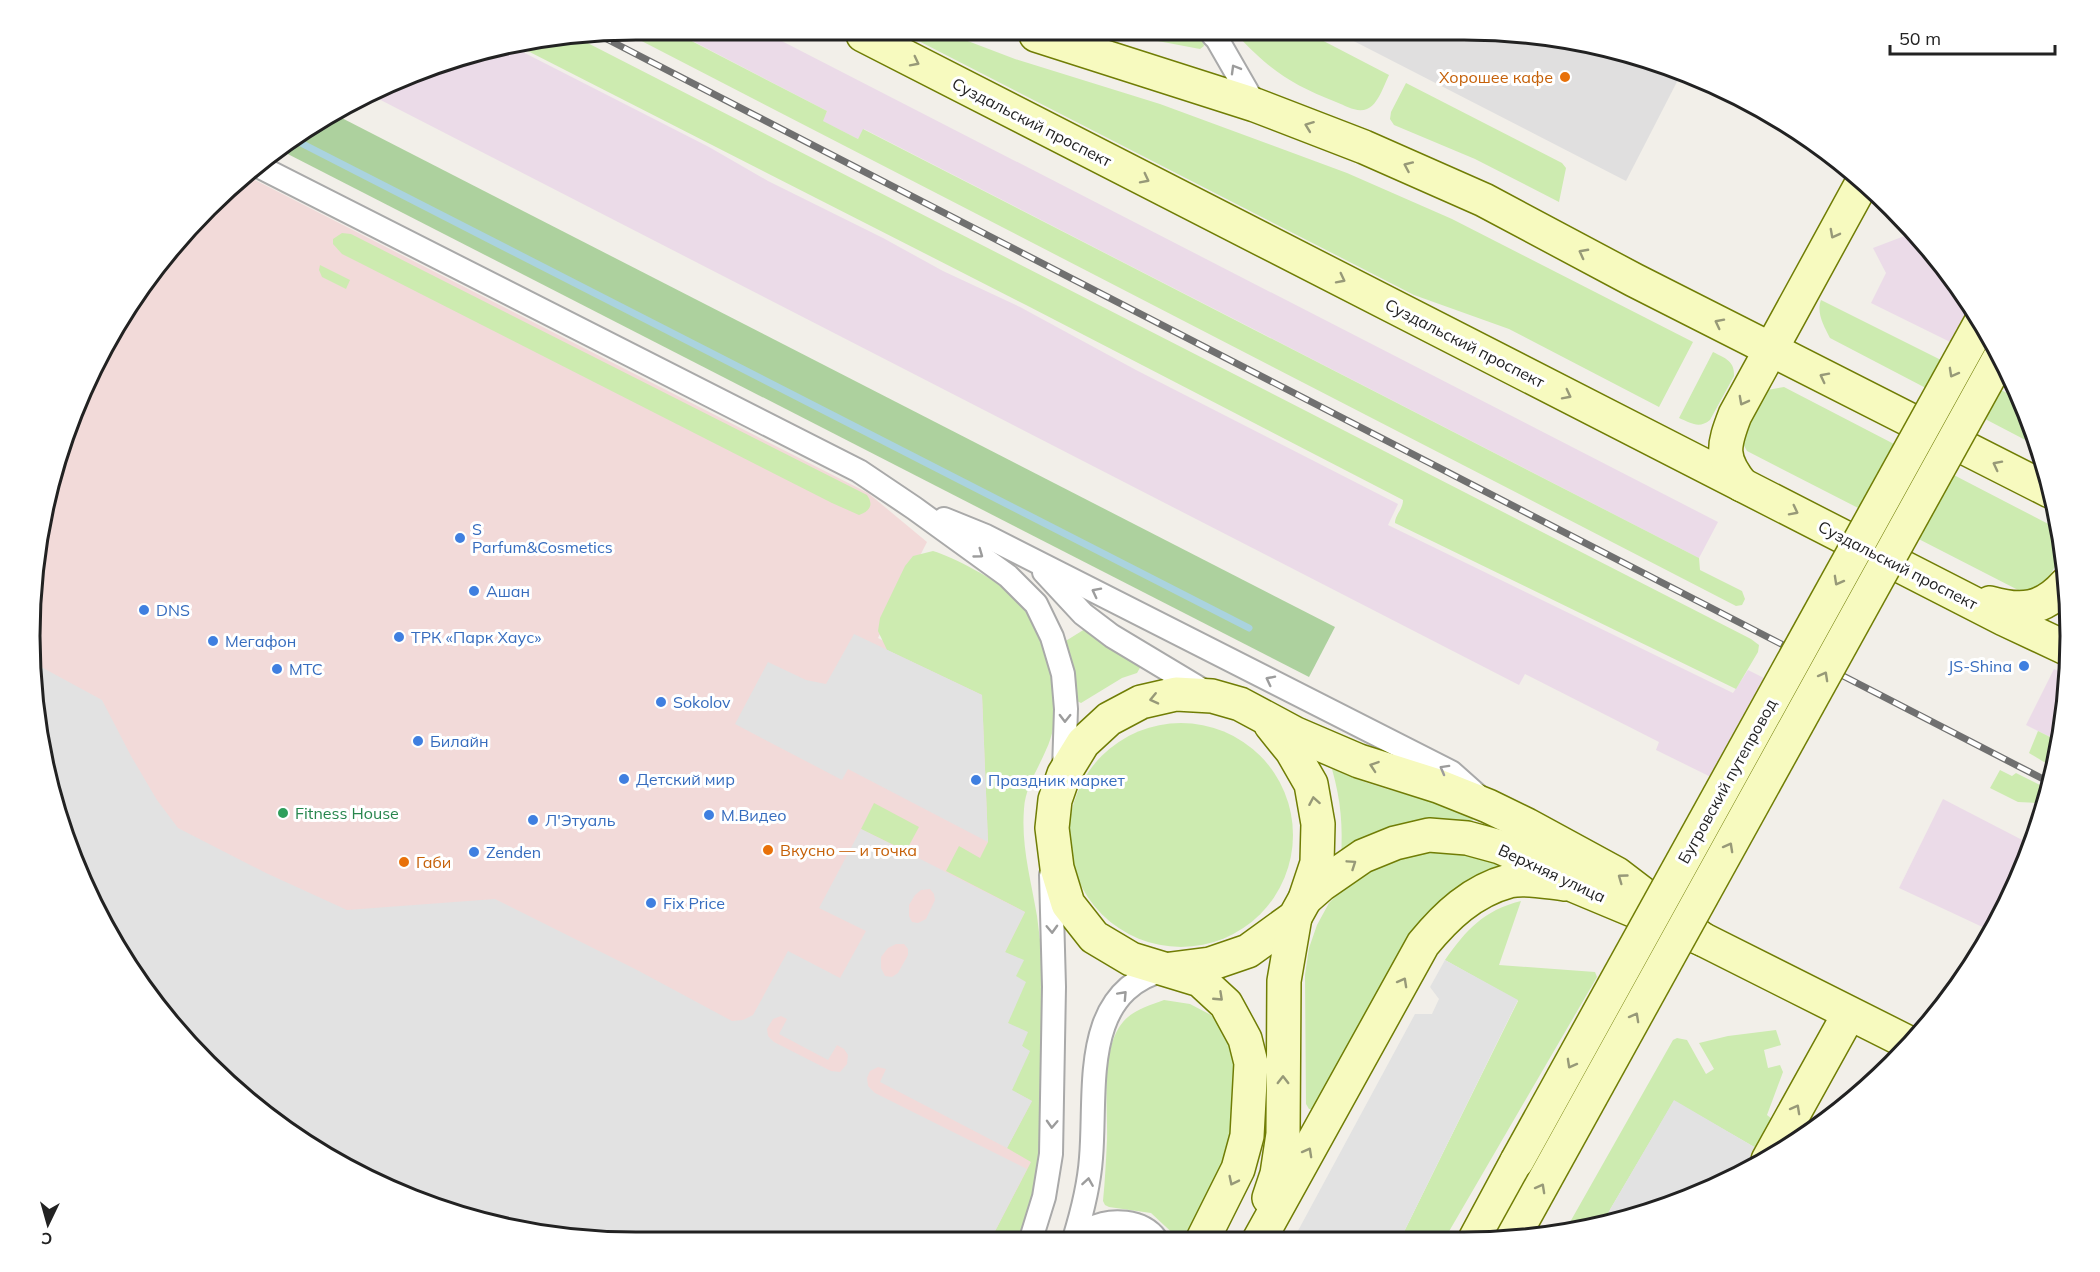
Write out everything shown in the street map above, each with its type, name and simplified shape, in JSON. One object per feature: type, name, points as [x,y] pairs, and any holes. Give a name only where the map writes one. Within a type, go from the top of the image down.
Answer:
[{"type":"main road","name":"Суздальский проспект","points":[[873,40],[2060,645]]},
{"type":"main road","points":[[1052,40],[1255,105],[1364,147],[1484,200],[1770,350],[2040,486]]},
{"type":"main road","points":[[1742,485],[1726,460],[1726,446],[1735,415],[1858,189]]},
{"type":"main road","name":"Бугровский путепровод","points":[[1478,1231],[1976,331]]},
{"type":"main road","name":"Бугровский путепровод","points":[[1518,1228],[1995,367]]},
{"type":"main road","points":[[1959,595],[2010,609],[2029,609],[2058,593]]},
{"type":"main road","name":"Верхняя улица","points":[[1206,1232],[1238,1169],[1247,1136],[1251,1063],[1245,1039],[1226,1004],[1200,980],[1131,959],[1094,937],[1068,904],[1057,867],[1052,828],[1055,800],[1064,774],[1083,743],[1119,713],[1141,702],[1176,694],[1212,696],[1240,704],[1266,719],[1359,761],[1438,786],[1527,825],[1617,874],[1702,939]]},
{"type":"main road","points":[[1259,1232],[1277,1174],[1283,1134],[1284,981],[1300,908],[1317,862],[1318,824],[1311,784],[1292,751],[1266,719]]},
{"type":"main road","name":"Верхняя улица","points":[[1169,969],[1210,964],[1248,951],[1300,908],[1321,885],[1363,856],[1395,843],[1429,835],[1467,838],[1500,847],[1552,870],[1575,886],[1702,939],[1902,1040]]},
{"type":"main road","points":[[1261,1232],[1423,944],[1445,918],[1474,897],[1510,881],[1539,880],[1575,886]]},
{"type":"main road","points":[[1778,1142],[1849,1014]]},
{"type":"street","points":[[1218,40],[1255,105]]},
{"type":"street","points":[[266,170],[859,471],[1008,576],[1036,604],[1052,637],[1063,674],[1066,709],[1064,774]]},
{"type":"street","points":[[914,508],[986,536],[1451,772],[1488,806]]},
{"type":"street","points":[[1036,561],[1083,614],[1105,631],[1141,655],[1212,696]]},
{"type":"street","points":[[1033,1232],[1044,1197],[1051,1155],[1054,987],[1051,909],[1052,828]]},
{"type":"street","points":[[1076,1232],[1084,1204],[1091,1160],[1094,1066],[1102,1027],[1121,995],[1148,974],[1169,969]]},
{"type":"street","points":[[1086,1232],[1089,1229],[1122,1221],[1151,1232]]},
{"type":"shaded area","points":[[691,40],[780,40],[1718,522],[1699,558],[864,129],[858,139],[822,121],[827,111]]},
{"type":"shaded area","points":[[1352,40],[1464,40],[1542,46],[1618,61],[1678,81],[1626,181]]},
{"type":"shaded area","points":[[522,52],[709,147],[768,181],[883,238],[943,271],[1020,307],[1136,370],[1398,504],[1388,525],[1733,693],[1748,670],[1774,683],[1721,782],[1656,750],[1659,742],[1525,674],[1519,685],[379,99],[445,72]]},
{"type":"shaded area","points":[[254,179],[868,493],[927,542],[878,638],[985,691],[1042,963],[1041,1158],[1021,1232],[636,1232],[558,1226],[520,1220],[445,1200],[408,1186],[338,1152],[305,1131],[243,1084],[188,1029],[141,967],[120,934],[86,864],[72,827],[52,752],[46,714],[40,636],[42,597],[52,520],[61,482],[72,445],[102,373],[120,338],[164,273],[188,243],[243,188]]},
{"type":"shaded area","points":[[1905,236],[1959,305],[1993,363],[1871,303],[1886,273],[1873,248]]},
{"type":"shaded area","points":[[854,634],[982,695],[988,842],[848,769],[842,780],[735,724],[768,662],[806,680],[826,684]]},
{"type":"shaded area","points":[[42,667],[102,700],[157,800],[178,828],[266,873],[347,910],[495,899],[637,970],[732,1021],[743,1020],[753,1015],[788,951],[840,978],[866,931],[819,908],[861,829],[1025,912],[1005,952],[1024,960],[1016,976],[1026,982],[1008,1023],[1028,1032],[1022,1046],[1030,1051],[1012,1090],[1032,1101],[1007,1148],[880,1082],[886,1069],[878,1067],[870,1071],[867,1078],[868,1086],[875,1093],[1027,1169],[995,1232],[636,1232],[597,1230],[520,1220],[482,1211],[445,1200],[373,1170],[305,1131],[243,1084],[188,1029],[141,967],[102,899],[72,827],[52,752]],"holes":[[[930,889],[935,900],[926,919],[918,923],[912,922],[909,916],[909,905],[915,895],[921,890]],[[896,944],[904,944],[908,949],[908,955],[898,973],[892,977],[885,976],[881,968],[881,957],[888,948]],[[781,1016],[787,1019],[779,1034],[828,1060],[837,1045],[848,1055],[847,1064],[840,1072],[831,1071],[774,1042],[768,1036],[767,1029],[773,1019]]]},
{"type":"shaded area","points":[[2054,669],[2058,671],[2050,737],[2026,725]]},
{"type":"shaded area","points":[[1943,799],[2023,840],[1983,927],[1899,888]]},
{"type":"shaded area","points":[[1445,960],[1518,1000],[1404,1232],[1297,1232],[1415,1014],[1432,1014],[1439,999],[1430,987]]},
{"type":"shaded area","points":[[1674,1100],[1756,1148],[1750,1158],[1692,1186],[1655,1200],[1608,1213]]},
{"type":"green space","points":[[640,40],[690,40],[827,111],[823,121],[858,139],[863,129],[1699,558],[1700,570],[1742,591],[1745,599],[1742,605],[1736,606]]},
{"type":"green space","points":[[917,40],[965,40],[1015,59],[1160,104],[1347,173],[1452,219],[1693,342],[1659,407],[1509,329],[1414,295]]},
{"type":"green space","points":[[1152,40],[1200,40],[1204,46],[1200,49]]},
{"type":"green space","points":[[1242,40],[1322,40],[1389,75],[1371,107],[1355,110],[1306,89],[1282,75]]},
{"type":"green space","points":[[588,43],[1751,639],[1759,645],[1758,652],[1736,689],[1395,523],[1403,500],[527,51]]},
{"type":"green space","points":[[1406,83],[1562,163],[1566,168],[1559,202],[1475,159],[1394,125],[1390,119],[1391,112]]},
{"type":"green space","points":[[342,118],[1335,627],[1309,677],[287,154]]},
{"type":"green space","points":[[342,233],[351,234],[867,495],[870,507],[859,515],[832,503],[342,254],[333,244],[333,239]]},
{"type":"green space","points":[[320,265],[350,280],[346,289],[322,277],[319,270]]},
{"type":"green space","points":[[1821,300],[2007,393],[2026,440],[1830,338],[1820,315]]},
{"type":"green space","points":[[1713,352],[1731,363],[1734,376],[1710,420],[1706,423],[1695,424],[1679,418]]},
{"type":"green space","points":[[1784,387],[2049,524],[2055,567],[2052,572],[2038,587],[2022,592],[1747,451],[1742,442],[1745,431],[1767,390]]},
{"type":"green space","points":[[933,551],[942,554],[986,576],[1012,595],[1036,628],[1051,666],[1055,687],[1056,709],[1053,730],[1029,786],[1023,823],[1042,964],[1045,1059],[1041,1148],[1036,1188],[1030,1218],[1023,1232],[995,1232],[1031,1162],[1007,1148],[1032,1101],[1011,1090],[1029,1052],[1022,1046],[1008,1023],[1015,977],[1005,952],[1025,912],[946,871],[959,846],[980,858],[988,842],[982,695],[887,650],[878,631],[880,618],[905,566],[913,556]]},
{"type":"green space","points":[[1085,629],[1141,666],[1137,673],[1122,678],[1081,703],[1077,701],[1064,642]]},
{"type":"green space","points":[[1170,723],[1192,723],[1224,731],[1243,741],[1261,755],[1275,773],[1289,802],[1293,835],[1289,868],[1285,878],[1275,897],[1261,915],[1243,929],[1214,943],[1192,947],[1170,947],[1138,939],[1119,929],[1101,915],[1087,897],[1073,868],[1069,846],[1069,824],[1077,792],[1087,773],[1101,755],[1119,741],[1148,727]]},
{"type":"green space","points":[[2038,731],[2050,737],[2045,763],[2029,753]]},
{"type":"green space","points":[[1332,769],[1367,783],[1474,815],[1471,828],[1341,859],[1341,814]]},
{"type":"green space","points":[[2000,770],[2012,776],[2016,773],[2040,785],[2035,803],[2018,802],[1990,788]]},
{"type":"green space","points":[[874,803],[919,827],[906,851],[861,829]]},
{"type":"green space","points":[[1455,845],[1503,866],[1461,885],[1429,911],[1314,1109],[1309,1109],[1306,1104],[1305,975],[1309,948],[1317,925],[1329,903],[1346,886],[1393,855]]},
{"type":"green space","points":[[1521,901],[1499,965],[1595,972],[1597,977],[1449,1232],[1404,1232],[1518,1001],[1445,960],[1477,923],[1508,905]]},
{"type":"green space","points":[[1164,1000],[1190,1004],[1211,1015],[1227,1034],[1235,1060],[1232,1141],[1196,1232],[1171,1232],[1151,1213],[1109,1207],[1103,1201],[1107,1140],[1107,1079],[1111,1047],[1123,1022],[1142,1008]]},
{"type":"green space","points":[[1776,1030],[1781,1045],[1764,1050],[1768,1068],[1780,1065],[1783,1072],[1767,1115],[1772,1119],[1756,1148],[1674,1101],[1608,1213],[1570,1222],[1673,1040],[1677,1038],[1687,1040],[1706,1074],[1714,1069],[1699,1043],[1728,1036]]},
{"type":"waterway","points":[[302,143],[1249,628]]},
{"type":"railway","points":[[611,41],[2042,778]]},
{"type":"place","name":"Хорошее кафе","points":[[1565,77]]},
{"type":"place","name":"S Parfum&Cosmetics","points":[[460,538]]},
{"type":"place","name":"Ашан","points":[[474,591]]},
{"type":"place","name":"DNS","points":[[144,610]]},
{"type":"place","name":"ТРК «Парк Хаус»","points":[[399,637]]},
{"type":"place","name":"Мегафон","points":[[213,641]]},
{"type":"place","name":"JS-Shina","points":[[2024,666]]},
{"type":"place","name":"МТС","points":[[277,669]]},
{"type":"place","name":"Sokolov","points":[[661,702]]},
{"type":"place","name":"Билайн","points":[[418,741]]},
{"type":"place","name":"Детский мир","points":[[624,779]]},
{"type":"place","name":"Праздник маркет","points":[[976,780]]},
{"type":"place","name":"Fitness House","points":[[283,813]]},
{"type":"place","name":"М.Видео","points":[[709,815]]},
{"type":"place","name":"Л'Этуаль","points":[[533,820]]},
{"type":"place","name":"Вкусно — и точка","points":[[768,850]]},
{"type":"place","name":"Zenden","points":[[474,852]]},
{"type":"place","name":"Габи","points":[[404,862]]},
{"type":"place","name":"Fix Price","points":[[651,903]]}]
